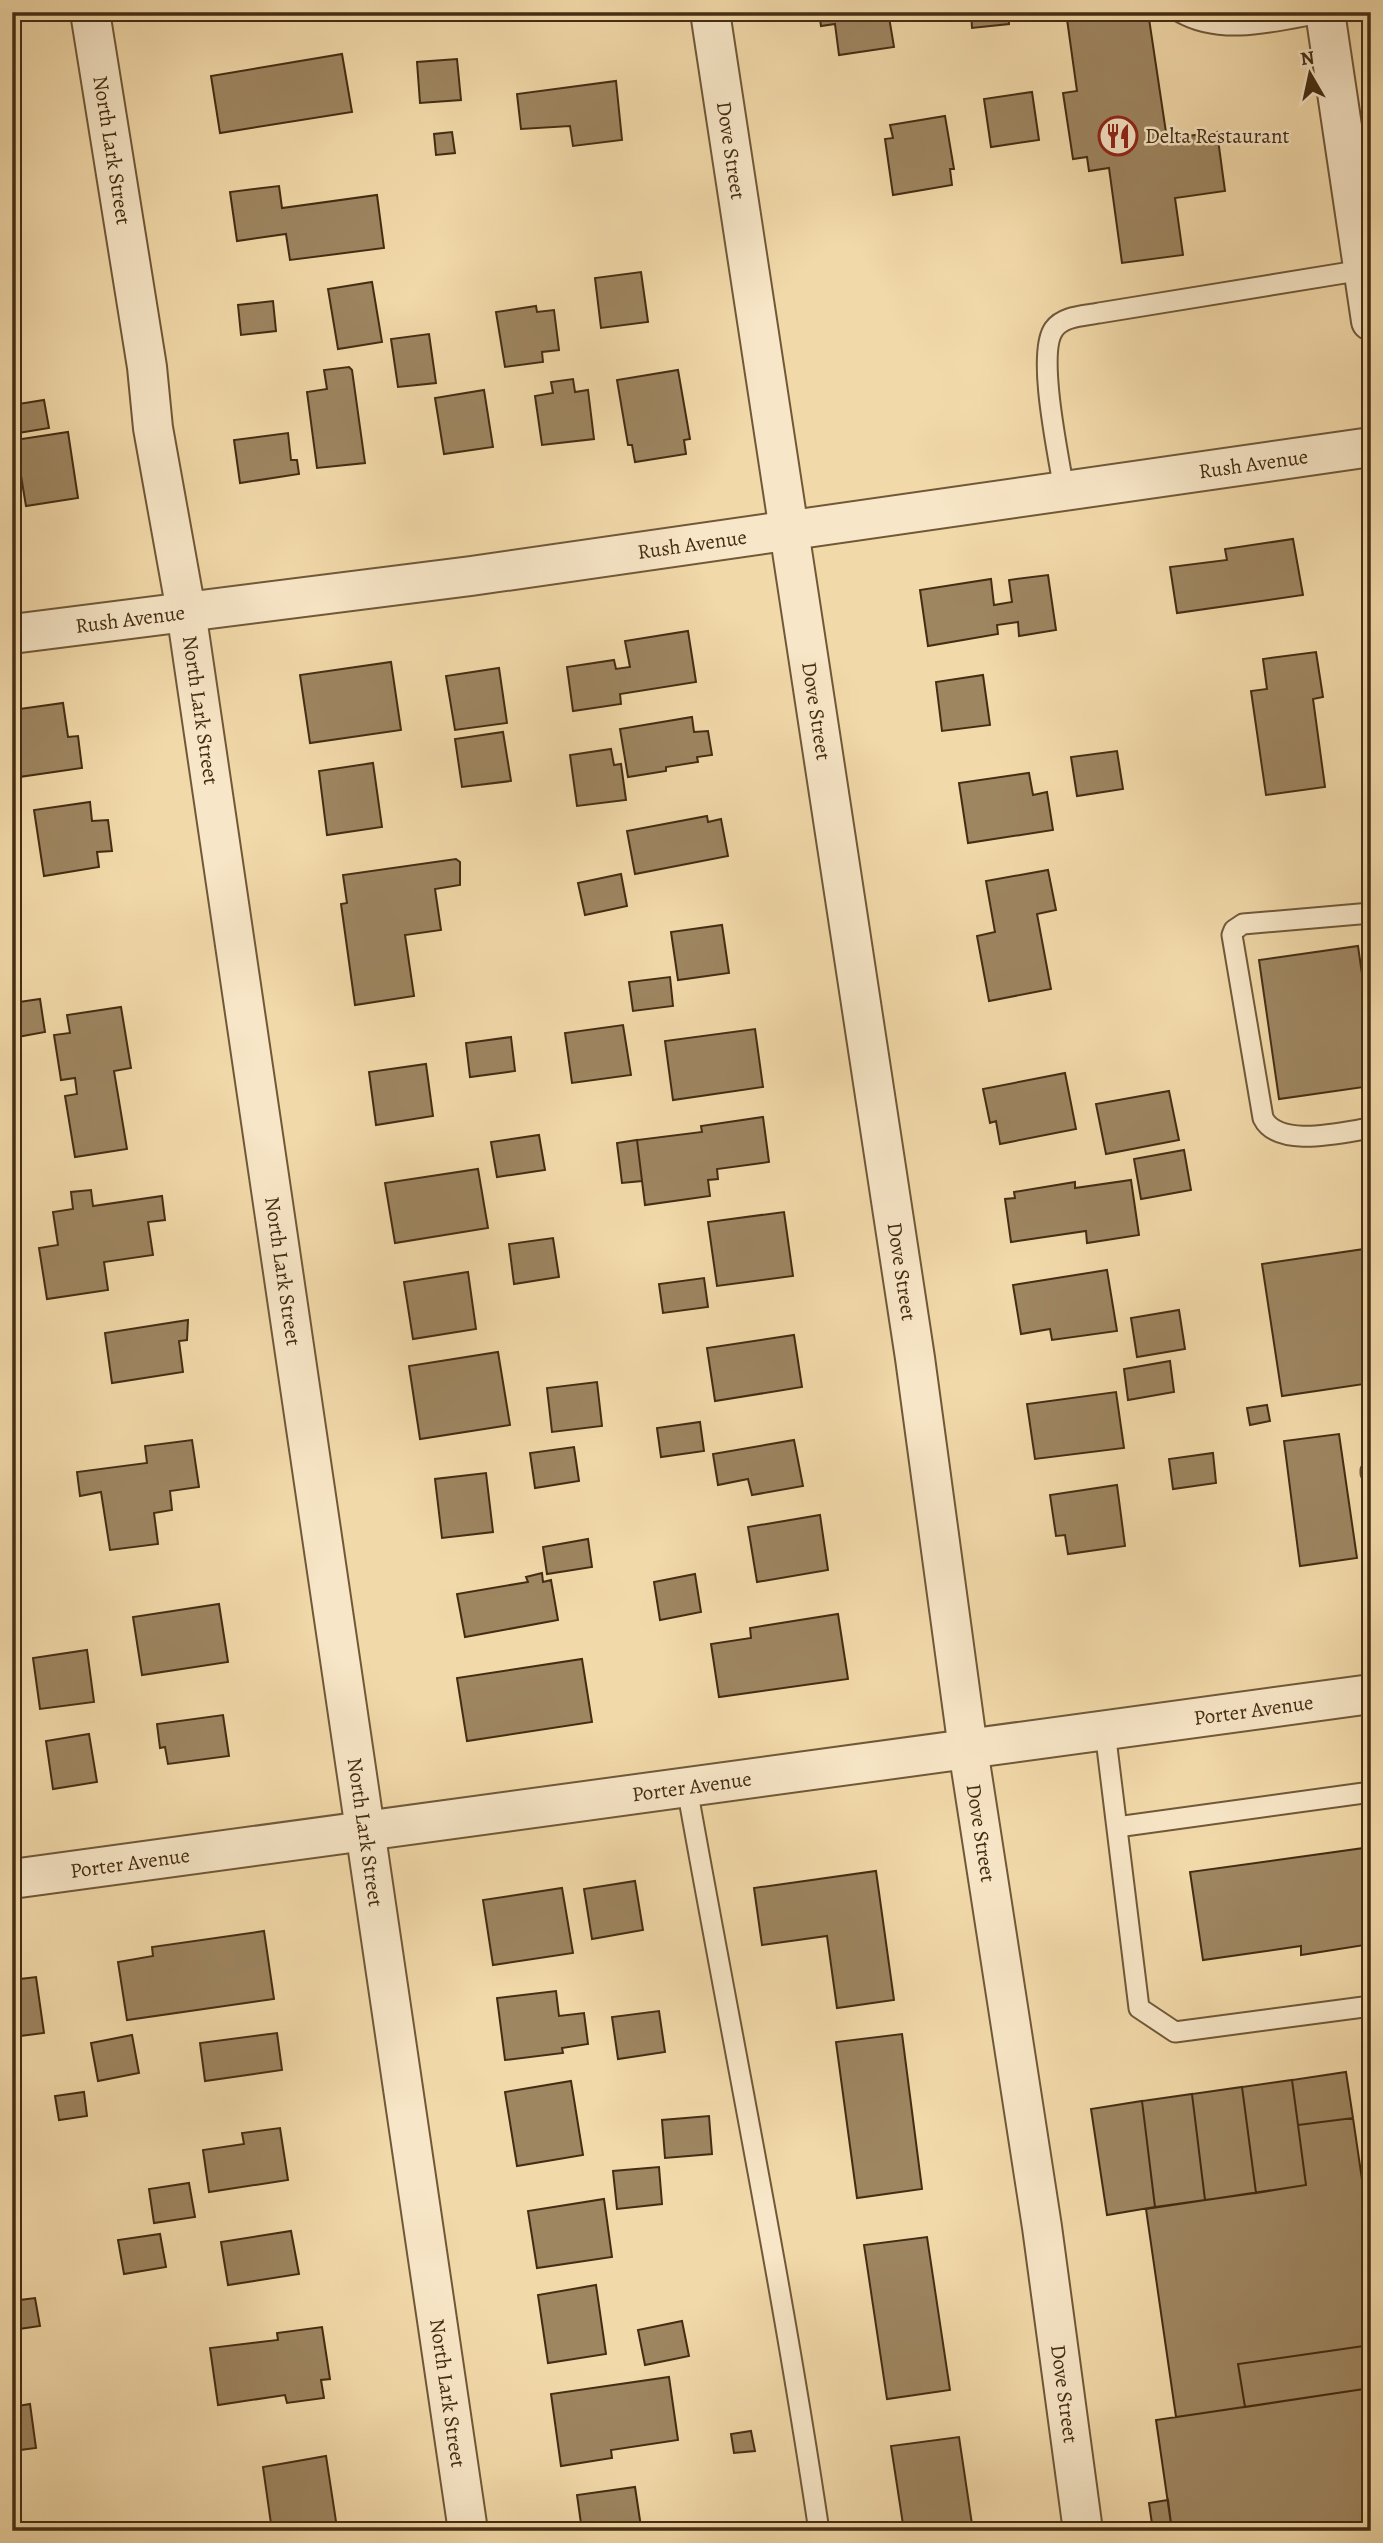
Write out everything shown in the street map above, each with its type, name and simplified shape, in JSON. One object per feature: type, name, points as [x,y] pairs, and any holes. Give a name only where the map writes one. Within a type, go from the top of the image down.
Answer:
[{"type":"street","name":"North Lark Street","points":[[90,12],[147,367],[153,428],[186,611],[468,2531]]},
{"type":"street","name":"Dove Street","points":[[710,12],[915,1358],[968,1749],[1042,2227],[1083,2531]]},
{"type":"street","points":[[1325,12],[1371,321]]},
{"type":"street","name":"Rush Avenue","points":[[12,634],[471,576],[1371,447]]},
{"type":"street","name":"Porter Avenue","points":[[12,1879],[1371,1694]]},
{"type":"lane","points":[[1180,12],[1193,20],[1214,24],[1249,25],[1325,12]]},
{"type":"lane","points":[[1064,490],[1046,369],[1048,340],[1055,327],[1066,320],[1099,313],[1363,270]]},
{"type":"lane","points":[[1371,914],[1243,924],[1234,930],[1233,935],[1263,1118],[1267,1126],[1278,1133],[1318,1136],[1371,1128]]},
{"type":"lane","points":[[1105,1731],[1139,2008],[1175,2032],[1371,2006]]},
{"type":"lane","points":[[687,1788],[790,2336],[819,2531]]},
{"type":"lane","points":[[1116,1827],[1371,1792]]},
{"type":"building","points":[[819,12],[884,12],[885,17],[889,17],[894,47],[839,55],[835,24],[821,26]]},
{"type":"building","points":[[971,12],[1008,12],[1009,24],[972,28]]},
{"type":"building","name":"Delta Restaurant","points":[[1066,12],[1148,12],[1167,139],[1217,132],[1225,191],[1175,198],[1183,255],[1122,263],[1109,168],[1089,171],[1087,157],[1073,159],[1063,93],[1077,91]]},
{"type":"building","points":[[342,54],[352,112],[220,133],[211,76]]},
{"type":"building","points":[[457,59],[461,100],[420,103],[417,62]]},
{"type":"building","points":[[616,81],[622,140],[573,146],[570,126],[521,129],[517,94]]},
{"type":"building","points":[[1032,92],[1039,140],[991,147],[984,99]]},
{"type":"building","points":[[945,116],[954,169],[950,169],[952,185],[893,195],[885,139],[893,138],[890,125]]},
{"type":"building","points":[[452,132],[455,153],[436,155],[434,134]]},
{"type":"building","points":[[279,186],[282,208],[377,195],[384,248],[290,260],[286,234],[237,241],[230,192]]},
{"type":"building","points":[[641,272],[648,322],[601,328],[595,278]]},
{"type":"building","points":[[372,282],[382,342],[338,349],[328,289]]},
{"type":"building","points":[[273,301],[276,331],[241,335],[238,305]]},
{"type":"building","points":[[536,306],[537,312],[554,310],[559,350],[542,352],[543,362],[505,367],[496,312]]},
{"type":"building","points":[[429,334],[436,383],[398,387],[391,339]]},
{"type":"building","points":[[349,367],[352,370],[365,463],[317,468],[307,392],[327,389],[324,370]]},
{"type":"building","points":[[678,370],[690,439],[684,440],[686,454],[635,462],[632,445],[628,445],[617,380]]},
{"type":"building","points":[[573,379],[575,392],[588,390],[594,439],[542,445],[535,396],[553,393],[551,382]]},
{"type":"building","points":[[484,390],[493,447],[444,454],[435,398]]},
{"type":"building","points":[[44,400],[49,428],[12,434],[12,405]]},
{"type":"building","points":[[68,432],[78,498],[26,506],[15,440]]},
{"type":"building","points":[[288,433],[291,460],[297,460],[299,474],[240,483],[234,440]]},
{"type":"building","points":[[1293,539],[1303,595],[1177,613],[1170,567],[1227,560],[1225,549]]},
{"type":"building","points":[[1048,575],[1056,630],[1019,636],[1018,622],[997,625],[998,634],[928,646],[920,590],[991,579],[994,605],[1012,602],[1009,580]]},
{"type":"building","points":[[688,631],[696,682],[620,694],[621,704],[573,711],[567,667],[614,660],[616,669],[630,667],[625,641]]},
{"type":"building","points":[[1316,652],[1323,697],[1313,699],[1325,787],[1266,795],[1251,691],[1267,689],[1263,659]]},
{"type":"building","points":[[391,662],[401,730],[310,743],[300,675]]},
{"type":"building","points":[[499,668],[507,723],[455,730],[446,676]]},
{"type":"building","points":[[983,675],[990,725],[942,731],[936,682]]},
{"type":"building","points":[[63,703],[68,737],[78,736],[82,768],[19,777],[12,710]]},
{"type":"building","points":[[692,717],[694,732],[708,731],[712,755],[697,757],[698,762],[666,767],[666,771],[628,777],[620,729]]},
{"type":"building","points":[[503,732],[511,781],[462,787],[455,739]]},
{"type":"building","points":[[611,749],[614,765],[621,764],[626,800],[577,806],[570,755]]},
{"type":"building","points":[[1117,751],[1123,789],[1077,796],[1071,757]]},
{"type":"building","points":[[373,763],[382,827],[327,835],[319,771]]},
{"type":"building","points":[[1029,773],[1033,795],[1047,792],[1053,830],[968,843],[959,783]]},
{"type":"building","points":[[90,802],[92,821],[108,820],[112,851],[97,852],[99,867],[44,876],[34,810]]},
{"type":"building","points":[[707,816],[708,822],[721,819],[728,856],[635,874],[627,831]]},
{"type":"building","points":[[456,859],[460,862],[460,885],[435,889],[441,930],[405,935],[414,996],[355,1005],[341,904],[347,903],[343,875]]},
{"type":"building","points":[[1048,870],[1056,910],[1037,914],[1051,989],[989,1001],[977,936],[995,932],[986,881]]},
{"type":"building","points":[[621,874],[627,906],[585,915],[578,883]]},
{"type":"building","points":[[722,925],[729,973],[678,980],[671,932]]},
{"type":"building","points":[[1358,946],[1371,1037],[1371,1086],[1279,1099],[1259,960]]},
{"type":"building","points":[[670,977],[673,1006],[633,1011],[629,982]]},
{"type":"building","points":[[40,999],[45,1032],[12,1038],[12,1003]]},
{"type":"building","points":[[121,1007],[131,1068],[114,1071],[127,1149],[75,1157],[65,1096],[77,1094],[75,1078],[61,1080],[54,1035],[70,1033],[67,1015]]},
{"type":"building","points":[[623,1025],[631,1075],[572,1083],[565,1033]]},
{"type":"building","points":[[755,1029],[763,1087],[673,1100],[665,1041]]},
{"type":"building","points":[[511,1037],[515,1071],[470,1077],[466,1043]]},
{"type":"building","points":[[426,1064],[433,1116],[376,1125],[369,1072]]},
{"type":"building","points":[[1065,1073],[1076,1129],[1000,1144],[996,1121],[990,1123],[983,1089]]},
{"type":"building","points":[[1169,1091],[1179,1140],[1106,1154],[1096,1104]]},
{"type":"building","points":[[763,1117],[769,1162],[717,1169],[718,1179],[708,1180],[710,1196],[645,1205],[637,1140],[702,1132],[701,1126]]},
{"type":"building","points":[[539,1135],[545,1170],[497,1177],[491,1142]]},
{"type":"building","points":[[637,1140],[642,1181],[622,1183],[617,1143]]},
{"type":"building","points":[[1184,1150],[1191,1190],[1141,1199],[1134,1159]]},
{"type":"building","points":[[478,1169],[488,1228],[395,1243],[385,1183]]},
{"type":"building","points":[[1131,1180],[1139,1235],[1087,1243],[1086,1231],[1011,1242],[1005,1199],[1015,1198],[1014,1192],[1075,1182],[1075,1188]]},
{"type":"building","points":[[91,1190],[93,1206],[162,1196],[165,1220],[148,1222],[153,1255],[104,1262],[108,1290],[47,1299],[39,1248],[58,1245],[53,1212],[73,1209],[71,1192]]},
{"type":"building","points":[[784,1212],[793,1276],[717,1286],[708,1222]]},
{"type":"building","points":[[553,1238],[559,1277],[514,1284],[509,1244]]},
{"type":"building","points":[[1371,1248],[1371,1383],[1282,1396],[1262,1264]]},
{"type":"building","points":[[1107,1270],[1117,1331],[1052,1340],[1050,1329],[1021,1334],[1013,1285]]},
{"type":"building","points":[[468,1272],[476,1329],[413,1339],[404,1282]]},
{"type":"building","points":[[704,1278],[708,1307],[663,1313],[659,1284]]},
{"type":"building","points":[[1179,1310],[1185,1349],[1137,1357],[1131,1318]]},
{"type":"building","points":[[188,1320],[187,1340],[179,1341],[183,1372],[112,1383],[105,1333]]},
{"type":"building","points":[[794,1335],[802,1387],[715,1401],[707,1348]]},
{"type":"building","points":[[498,1352],[510,1425],[420,1439],[409,1366]]},
{"type":"building","points":[[1170,1361],[1174,1392],[1128,1400],[1124,1369]]},
{"type":"building","points":[[597,1382],[602,1426],[552,1432],[547,1388]]},
{"type":"building","points":[[1116,1392],[1124,1448],[1035,1459],[1027,1404]]},
{"type":"building","points":[[1267,1405],[1270,1421],[1250,1425],[1247,1408]]},
{"type":"building","points":[[700,1422],[704,1451],[661,1457],[657,1428]]},
{"type":"building","points":[[1339,1434],[1357,1558],[1300,1566],[1284,1441]]},
{"type":"building","points":[[192,1440],[199,1487],[170,1491],[172,1510],[154,1513],[158,1544],[110,1550],[101,1492],[80,1496],[77,1472],[147,1463],[145,1446]]},
{"type":"building","points":[[794,1440],[803,1486],[752,1495],[748,1479],[718,1485],[713,1454]]},
{"type":"building","points":[[574,1447],[579,1481],[535,1488],[530,1453]]},
{"type":"building","points":[[1213,1453],[1216,1483],[1173,1489],[1169,1459]]},
{"type":"building","points":[[486,1473],[493,1532],[442,1538],[435,1479]]},
{"type":"building","points":[[1117,1485],[1125,1546],[1068,1554],[1065,1535],[1056,1536],[1050,1495]]},
{"type":"building","points":[[820,1515],[828,1570],[757,1582],[748,1527]]},
{"type":"building","points":[[588,1539],[592,1567],[547,1574],[543,1547]]},
{"type":"building","points":[[542,1573],[543,1582],[551,1580],[558,1620],[465,1637],[457,1594],[528,1582],[526,1577]]},
{"type":"building","points":[[695,1574],[701,1612],[660,1620],[654,1582]]},
{"type":"building","points":[[219,1604],[228,1662],[142,1675],[133,1617]]},
{"type":"building","points":[[838,1614],[848,1679],[719,1697],[711,1644],[751,1638],[750,1628]]},
{"type":"building","points":[[87,1650],[94,1702],[40,1709],[33,1658]]},
{"type":"building","points":[[582,1659],[592,1722],[467,1741],[457,1678]]},
{"type":"building","points":[[12,1669],[19,1710],[12,1712]]},
{"type":"building","points":[[223,1715],[229,1756],[168,1764],[165,1747],[160,1748],[157,1724]]},
{"type":"building","points":[[89,1734],[97,1782],[53,1789],[46,1741]]},
{"type":"building","points":[[1371,1847],[1371,1944],[1301,1955],[1301,1946],[1203,1960],[1190,1872]]},
{"type":"building","points":[[876,1871],[894,2000],[837,2008],[827,1936],[762,1945],[754,1888]]},
{"type":"building","points":[[635,1881],[643,1930],[592,1939],[584,1889]]},
{"type":"building","points":[[562,1888],[573,1953],[493,1965],[483,1900]]},
{"type":"building","points":[[264,1931],[274,1999],[127,2020],[118,1962],[153,1956],[152,1947]]},
{"type":"building","points":[[36,1977],[44,2033],[12,2037],[12,1980]]},
{"type":"building","points":[[556,1991],[559,2016],[584,2013],[588,2044],[562,2048],[563,2053],[505,2060],[497,1998]]},
{"type":"building","points":[[659,2011],[665,2052],[618,2059],[612,2017]]},
{"type":"building","points":[[277,2033],[282,2070],[205,2081],[200,2043]]},
{"type":"building","points":[[902,2034],[922,2189],[857,2198],[836,2042]]},
{"type":"building","points":[[132,2035],[139,2073],[98,2081],[91,2043]]},
{"type":"building","points":[[1346,2072],[1353,2118],[1298,2125],[1292,2080]]},
{"type":"building","points":[[1292,2080],[1306,2185],[1256,2193],[1242,2087]]},
{"type":"building","points":[[571,2081],[583,2155],[517,2166],[505,2092]]},
{"type":"building","points":[[1242,2087],[1256,2193],[1205,2200],[1192,2094]]},
{"type":"building","points":[[84,2092],[87,2116],[59,2120],[55,2096]]},
{"type":"building","points":[[1192,2094],[1205,2200],[1155,2207],[1142,2101]]},
{"type":"building","points":[[1142,2101],[1155,2207],[1107,2215],[1091,2109]]},
{"type":"building","points":[[709,2116],[712,2154],[665,2158],[662,2120]]},
{"type":"building","points":[[1353,2118],[1371,2241],[1371,2345],[1238,2364],[1245,2407],[1176,2417],[1146,2209],[1306,2185],[1298,2125]]},
{"type":"building","points":[[280,2128],[288,2180],[209,2192],[203,2150],[244,2144],[242,2133]]},
{"type":"building","points":[[659,2167],[662,2204],[617,2209],[613,2171]]},
{"type":"building","points":[[189,2183],[195,2217],[154,2223],[149,2189]]},
{"type":"building","points":[[604,2199],[612,2257],[537,2268],[528,2211]]},
{"type":"building","points":[[291,2231],[299,2274],[228,2285],[221,2242]]},
{"type":"building","points":[[160,2234],[166,2267],[124,2274],[118,2240]]},
{"type":"building","points":[[927,2237],[950,2390],[887,2399],[864,2245]]},
{"type":"building","points":[[596,2285],[606,2354],[548,2363],[538,2295]]},
{"type":"building","points":[[35,2298],[40,2326],[12,2330],[12,2301]]},
{"type":"building","points":[[682,2321],[689,2356],[645,2365],[638,2330]]},
{"type":"building","points":[[322,2327],[330,2379],[321,2380],[324,2398],[287,2403],[285,2395],[218,2405],[210,2348],[278,2340],[277,2333]]},
{"type":"building","points":[[1371,2345],[1371,2388],[1245,2407],[1238,2364]]},
{"type":"building","points":[[669,2377],[678,2440],[611,2450],[612,2458],[561,2466],[551,2394]]},
{"type":"building","points":[[1371,2388],[1371,2531],[1172,2531],[1156,2420]]},
{"type":"building","points":[[30,2404],[36,2448],[12,2451],[12,2407]]},
{"type":"building","points":[[751,2431],[755,2451],[734,2453],[731,2434]]},
{"type":"building","points":[[959,2437],[973,2531],[904,2531],[891,2446]]},
{"type":"building","points":[[326,2456],[337,2528],[324,2531],[272,2531],[263,2467]]},
{"type":"building","points":[[12,2465],[18,2511],[12,2512]]},
{"type":"building","points":[[635,2487],[641,2527],[666,2523],[667,2531],[582,2531],[577,2495]]},
{"type":"building","points":[[1168,2500],[1172,2531],[1153,2531],[1149,2503]]},
{"type":"place","name":"Delta Restaurant","points":[[1118,136]]}]
